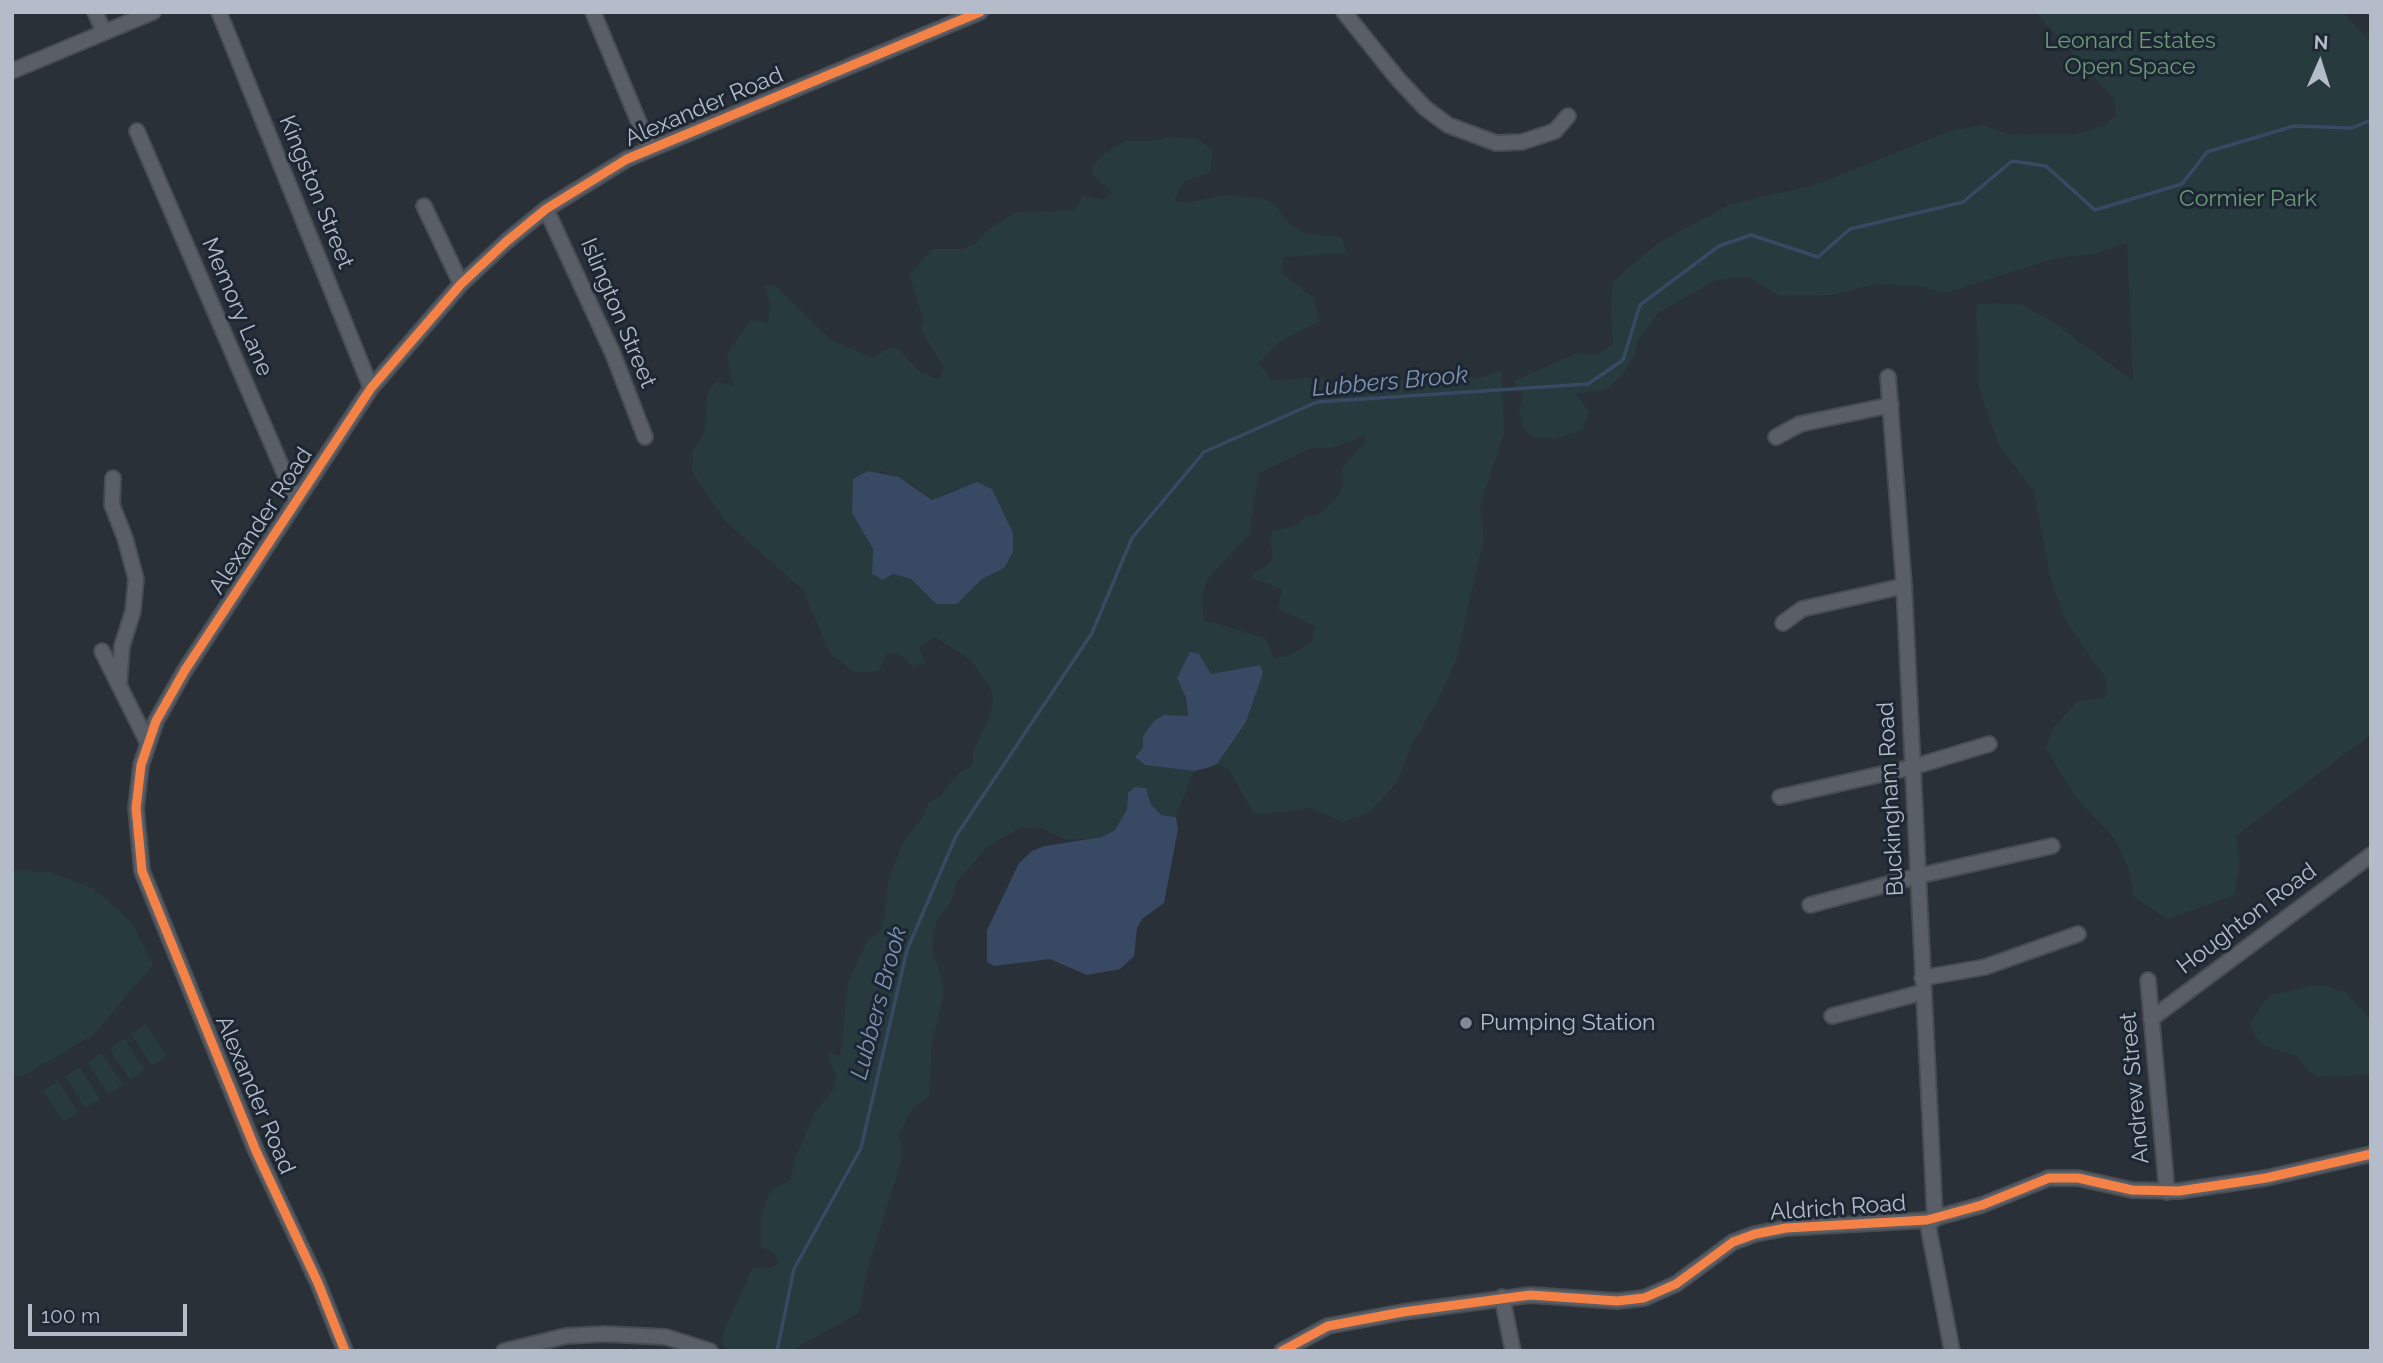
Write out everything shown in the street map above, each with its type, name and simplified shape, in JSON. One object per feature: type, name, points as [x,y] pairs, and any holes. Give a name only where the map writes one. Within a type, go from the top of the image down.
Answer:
[{"type":"street","points":[[95,12],[104,32]]},
{"type":"street","points":[[12,71],[153,12]]},
{"type":"street","name":"Kingston Street","points":[[219,12],[371,388]]},
{"type":"street","points":[[593,12],[650,149]]},
{"type":"street","points":[[1344,12],[1397,78],[1425,108],[1448,125],[1496,143],[1522,142],[1555,131],[1568,116]]},
{"type":"street","name":"Alexander Road","points":[[345,1351],[318,1283],[256,1151],[149,892],[139,850],[136,808],[147,741],[179,678],[371,388],[461,284],[546,209],[650,149],[974,13]]},
{"type":"street","name":"Memory Lane","points":[[137,131],[296,500]]},
{"type":"street","points":[[424,206],[461,284]]},
{"type":"street","name":"Islington Street","points":[[546,209],[613,355],[645,437]]},
{"type":"street","name":"Buckingham Road","points":[[1888,377],[1913,767],[1931,1220],[1952,1351]]},
{"type":"street","points":[[1776,437],[1800,424],[1891,405]]},
{"type":"street","points":[[113,478],[112,505],[125,538],[136,579],[133,611],[122,646],[119,685]]},
{"type":"street","points":[[1783,623],[1800,609],[1903,586]]},
{"type":"street","points":[[102,652],[147,741]]},
{"type":"street","points":[[1780,797],[1913,767],[1989,744]]},
{"type":"street","points":[[1810,905],[1918,876],[2052,846]]},
{"type":"street","name":"Houghton Road","points":[[2151,1019],[2371,855]]},
{"type":"street","points":[[1832,1016],[2078,934]]},
{"type":"street","name":"Andrew Street","points":[[2148,980],[2167,1192]]},
{"type":"street","name":"Aldrich Road","points":[[1282,1351],[1320,1329],[1348,1320],[1502,1297],[1632,1300],[1665,1290],[1733,1242],[1755,1234],[1786,1228],[1931,1220],[2057,1177],[2082,1179],[2132,1190],[2167,1192],[2241,1182],[2371,1154]]},
{"type":"street","points":[[1502,1297],[1513,1351]]},
{"type":"street","points":[[504,1351],[543,1340],[604,1334],[666,1337],[710,1351]]},
{"type":"green space","points":[[2035,12],[2343,12],[2371,42],[2371,734],[2236,836],[2240,860],[2235,895],[2167,919],[2134,897],[2129,869],[2115,839],[2075,797],[2046,748],[2054,727],[2078,701],[2105,698],[2106,679],[2064,618],[2050,577],[2034,491],[1998,444],[1979,388],[1976,303],[2021,304],[2053,322],[2133,381],[2127,243],[2094,254],[2057,258],[1945,293],[1923,287],[1876,284],[1832,295],[1779,296],[1749,277],[1716,280],[1658,313],[1638,341],[1636,352],[1624,373],[1606,390],[1576,393],[1589,412],[1582,430],[1555,439],[1531,437],[1522,423],[1519,411],[1523,398],[1514,381],[1577,353],[1598,355],[1613,344],[1613,281],[1658,243],[1731,204],[1815,185],[1953,130],[1984,125],[2011,135],[2076,134],[2103,126],[2116,116],[2114,99]]},
{"type":"green space","points":[[1169,137],[1197,139],[1212,149],[1211,172],[1185,181],[1174,201],[1187,203],[1224,195],[1265,199],[1275,204],[1288,223],[1305,233],[1341,237],[1347,253],[1284,257],[1281,272],[1314,298],[1320,321],[1279,342],[1259,363],[1272,381],[1323,377],[1339,383],[1373,378],[1388,383],[1404,380],[1435,383],[1478,378],[1502,371],[1504,433],[1480,507],[1484,538],[1456,661],[1437,702],[1411,746],[1398,781],[1369,813],[1342,822],[1310,808],[1255,815],[1228,769],[1217,764],[1246,722],[1256,696],[1237,669],[1211,674],[1199,654],[1182,685],[1188,716],[1176,716],[1146,765],[1194,771],[1176,817],[1161,815],[1151,804],[1150,795],[1128,793],[1127,809],[1115,830],[1102,837],[1066,840],[1042,828],[1022,827],[988,846],[957,882],[950,903],[937,919],[932,947],[943,984],[943,997],[932,1043],[929,1097],[913,1108],[899,1135],[903,1156],[867,1271],[859,1313],[798,1347],[797,1351],[732,1351],[723,1346],[722,1335],[752,1269],[773,1267],[779,1263],[774,1252],[761,1247],[761,1214],[770,1191],[790,1180],[795,1159],[815,1112],[833,1090],[836,1076],[826,1051],[840,1057],[848,983],[868,940],[880,931],[884,920],[888,882],[902,844],[922,818],[929,802],[940,796],[957,775],[972,765],[974,749],[990,716],[993,702],[991,689],[972,661],[935,637],[919,648],[926,663],[912,666],[901,655],[887,653],[879,671],[856,673],[830,654],[803,590],[725,521],[692,471],[693,451],[705,430],[707,394],[716,381],[733,386],[727,354],[750,320],[768,323],[770,302],[764,286],[775,285],[831,340],[873,358],[885,350],[897,348],[920,372],[939,380],[944,368],[921,330],[923,319],[909,274],[933,249],[961,249],[976,243],[987,230],[1014,213],[1075,210],[1083,196],[1105,200],[1112,193],[1094,176],[1092,167],[1102,155],[1125,141],[1152,141]],"holes":[[[1362,437],[1367,440],[1342,468],[1343,482],[1339,494],[1320,514],[1305,517],[1297,525],[1273,531],[1270,539],[1273,559],[1250,577],[1282,589],[1278,609],[1314,626],[1312,642],[1288,656],[1274,658],[1265,638],[1204,620],[1202,598],[1207,580],[1249,535],[1259,473],[1311,448],[1331,448]],[[880,471],[911,483],[932,500],[958,488],[1004,568],[982,579],[957,604],[936,604],[911,579],[893,574],[883,580],[873,574],[873,549],[852,513]]]},
{"type":"green space","points":[[12,870],[51,872],[94,889],[132,922],[153,965],[93,1035],[21,1077],[12,1075]]},
{"type":"green space","points":[[2311,986],[2327,986],[2347,993],[2371,1021],[2371,1074],[2318,1077],[2308,1071],[2297,1056],[2265,1046],[2255,1036],[2251,1024],[2262,1003],[2271,995]]},
{"type":"green space","points":[[146,1024],[167,1056],[152,1066],[131,1034]]},
{"type":"green space","points":[[124,1038],[145,1070],[130,1080],[109,1048]]},
{"type":"green space","points":[[102,1053],[123,1084],[108,1094],[87,1062]]},
{"type":"green space","points":[[80,1067],[100,1099],[85,1108],[65,1076]]},
{"type":"green space","points":[[58,1081],[78,1113],[63,1122],[43,1091]]},
{"type":"water","points":[[868,471],[899,477],[932,500],[977,482],[992,489],[1013,533],[1013,552],[1004,568],[982,579],[957,604],[936,604],[911,579],[893,574],[883,580],[872,574],[873,549],[852,513],[853,479]]},
{"type":"water","points":[[1190,652],[1199,654],[1211,674],[1260,665],[1263,673],[1246,722],[1217,764],[1210,767],[1194,771],[1145,765],[1135,757],[1143,748],[1143,736],[1155,720],[1164,715],[1188,716],[1186,698],[1177,678]]},
{"type":"water","points":[[1135,787],[1146,788],[1151,804],[1161,815],[1176,817],[1178,829],[1164,903],[1142,919],[1137,928],[1134,956],[1120,969],[1087,975],[1050,959],[994,966],[987,962],[987,930],[1019,863],[1032,851],[1045,846],[1102,837],[1115,830],[1127,809],[1128,793]]},
{"type":"waterway","name":"Lubbers Brook","points":[[777,1351],[794,1269],[861,1148],[907,950],[956,836],[1092,633],[1132,538],[1204,452],[1317,402],[1588,384],[1623,360],[1640,305],[1719,246],[1751,235],[1818,257],[1850,229],[1963,202],[2012,161],[2046,166],[2095,210],[2182,184],[2207,152],[2294,126],[2352,128],[2371,120]]},
{"type":"cycle path","points":[[345,1351],[318,1283],[256,1151],[142,871],[136,808],[141,765],[156,721],[185,670],[371,388],[461,284],[507,241],[546,209],[627,159],[980,12]]},
{"type":"cycle path","points":[[1282,1351],[1328,1326],[1403,1312],[1530,1295],[1617,1301],[1644,1298],[1676,1284],[1733,1242],[1755,1234],[1786,1228],[1927,1220],[1982,1205],[2049,1178],[2078,1178],[2132,1190],[2179,1191],[2266,1178],[2371,1154]]},
{"type":"place","name":"Pumping Station","points":[[1466,1023]]},
{"type":"park label","name":"Leonard Estates Open Space","points":[[2130,54]]},
{"type":"park label","name":"Cormier Park","points":[[2248,199]]}]
